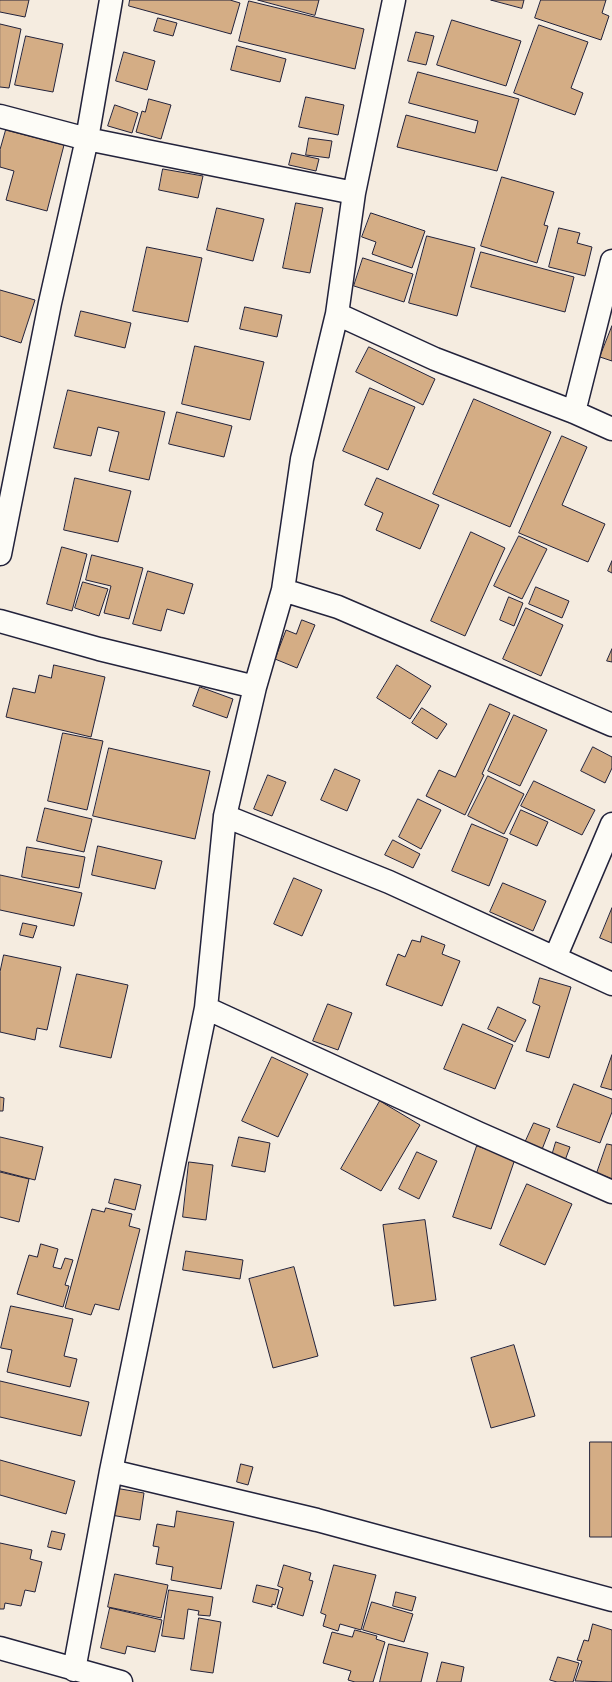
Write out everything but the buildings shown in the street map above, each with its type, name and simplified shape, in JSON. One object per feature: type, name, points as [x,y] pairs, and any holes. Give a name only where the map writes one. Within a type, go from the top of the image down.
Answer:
[{"type":"street","points":[[0,554],[50,303],[87,138],[111,0]]},
{"type":"street","points":[[74,1670],[111,1471],[206,1008],[225,816],[255,687],[283,590],[302,459],[337,314],[354,193],[394,0]]},
{"type":"street","points":[[0,116],[87,138],[354,193]]},
{"type":"street","points":[[574,412],[612,261]]},
{"type":"street","points":[[337,314],[435,359],[574,412],[612,429]]},
{"type":"street","points":[[283,590],[338,607],[612,725]]},
{"type":"street","points":[[0,621],[99,649],[255,687]]},
{"type":"street","points":[[225,816],[389,882],[612,984]]},
{"type":"street","points":[[556,958],[612,824]]},
{"type":"street","points":[[206,1008],[478,1133],[612,1192]]},
{"type":"street","points":[[111,1471],[316,1520],[612,1600]]},
{"type":"street","points":[[0,1648],[121,1682]]}]
